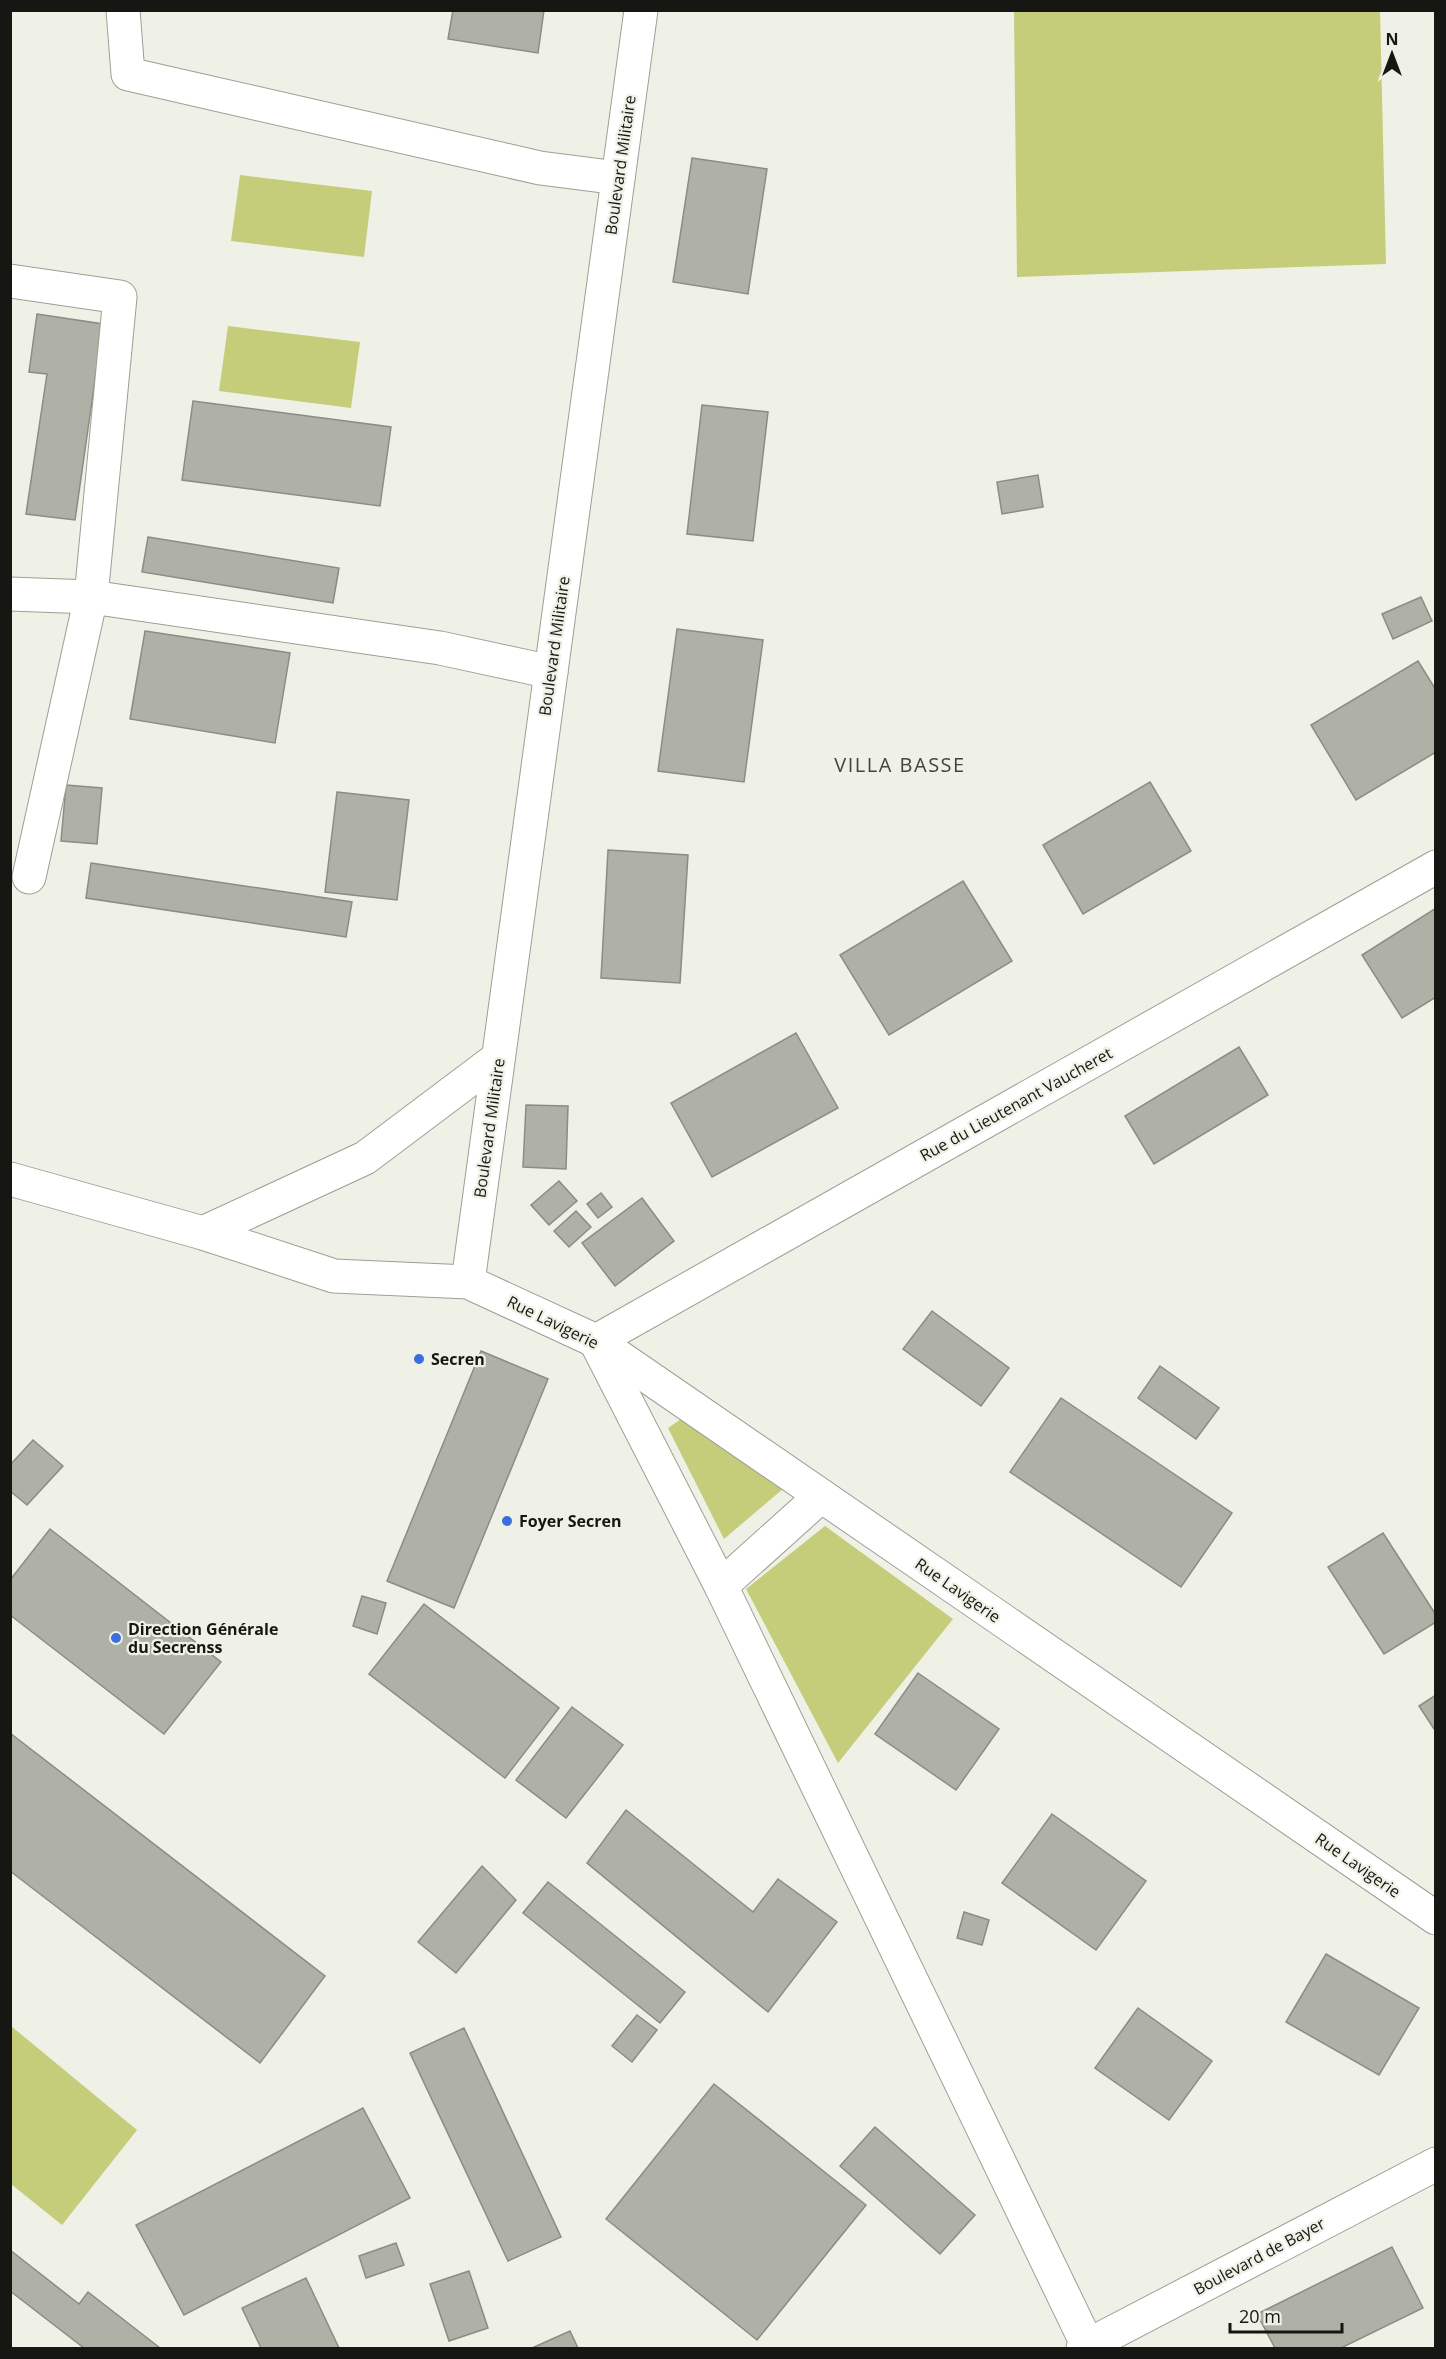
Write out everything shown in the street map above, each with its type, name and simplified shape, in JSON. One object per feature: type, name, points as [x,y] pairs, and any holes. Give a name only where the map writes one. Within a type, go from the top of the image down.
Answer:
[{"type":"street","points":[[123,10],[128,74],[540,168],[618,178]]},
{"type":"street","name":"Boulevard Militaire","points":[[468,1282],[640,10]]},
{"type":"street","points":[[10,281],[120,297],[91,597],[29,877]]},
{"type":"street","points":[[10,594],[91,597],[440,648],[551,672]]},
{"type":"street","name":"Rue du Lieutenant Vaucheret","points":[[596,1341],[1436,867]]},
{"type":"street","points":[[203,1233],[365,1158],[498,1058]]},
{"type":"street","points":[[10,1179],[203,1233],[334,1276],[468,1282]]},
{"type":"street","name":"Rue Lavigerie","points":[[468,1282],[596,1341],[1436,1918]]},
{"type":"street","points":[[596,1341],[721,1586],[1087,2348]]},
{"type":"street","points":[[721,1586],[821,1496]]},
{"type":"street","name":"Boulevard de Bayer","points":[[1087,2348],[1436,2164]]},
{"type":"green space","points":[[1014,11],[1380,11],[1386,264],[1017,277]]},
{"type":"green space","points":[[240,175],[372,191],[364,257],[231,241]]},
{"type":"green space","points":[[228,326],[360,342],[351,408],[219,391]]},
{"type":"green space","points":[[681,1419],[784,1488],[724,1539],[668,1428]]},
{"type":"green space","points":[[825,1526],[953,1619],[838,1763],[746,1589]]},
{"type":"green space","points":[[11,2026],[137,2130],[62,2225],[11,2184]]},
{"type":"building","points":[[453,10],[544,10],[538,53],[448,39]]},
{"type":"building","points":[[692,158],[767,169],[748,294],[673,282]]},
{"type":"building","points":[[37,314],[103,324],[75,520],[26,514],[47,374],[29,372]]},
{"type":"building","points":[[193,401],[391,427],[380,506],[182,480]]},
{"type":"building","points":[[702,405],[768,412],[753,541],[687,534]]},
{"type":"building","points":[[1038,475],[1043,507],[1002,514],[997,482]]},
{"type":"building","points":[[148,537],[339,568],[333,603],[142,572]]},
{"type":"building","points":[[1421,597],[1432,621],[1393,639],[1382,614]]},
{"type":"building","points":[[677,629],[763,640],[744,782],[658,771]]},
{"type":"building","points":[[145,631],[290,653],[275,743],[130,719]]},
{"type":"building","points":[[1418,661],[1436,690],[1436,752],[1356,800],[1311,725]]},
{"type":"building","points":[[1150,782],[1191,851],[1083,914],[1043,845]]},
{"type":"building","points":[[66,785],[102,788],[97,844],[61,841]]},
{"type":"building","points":[[337,792],[409,800],[397,900],[325,892]]},
{"type":"building","points":[[608,850],[688,855],[680,983],[601,978]]},
{"type":"building","points":[[91,863],[352,902],[346,937],[86,898]]},
{"type":"building","points":[[963,881],[1012,961],[889,1035],[840,955]]},
{"type":"building","points":[[1436,908],[1436,997],[1402,1018],[1362,955]]},
{"type":"building","points":[[796,1033],[838,1108],[712,1177],[671,1103]]},
{"type":"building","points":[[1239,1047],[1268,1095],[1154,1164],[1125,1116]]},
{"type":"building","points":[[526,1105],[568,1106],[566,1169],[523,1167]]},
{"type":"building","points":[[559,1181],[577,1201],[549,1225],[531,1205]]},
{"type":"building","points":[[601,1193],[612,1207],[598,1218],[587,1204]]},
{"type":"building","points":[[642,1198],[674,1241],[615,1286],[582,1243]]},
{"type":"building","points":[[576,1211],[591,1227],[569,1247],[554,1231]]},
{"type":"building","points":[[932,1311],[1009,1368],[981,1406],[903,1349]]},
{"type":"building","points":[[481,1351],[548,1379],[454,1608],[387,1581]]},
{"type":"building","points":[[1160,1366],[1219,1408],[1196,1439],[1138,1398]]},
{"type":"building","points":[[1061,1398],[1232,1513],[1181,1587],[1010,1472]]},
{"type":"building","points":[[33,1440],[63,1466],[27,1505],[10,1491],[10,1465]]},
{"type":"building","name":"Direction Générale du Secrenss","points":[[50,1529],[221,1662],[164,1734],[10,1615],[10,1580]]},
{"type":"building","points":[[1383,1533],[1436,1615],[1436,1622],[1384,1654],[1328,1567]]},
{"type":"building","points":[[362,1596],[386,1603],[377,1634],[353,1626]]},
{"type":"building","points":[[424,1604],[559,1708],[505,1778],[369,1674]]},
{"type":"building","points":[[918,1673],[999,1729],[956,1790],[875,1734]]},
{"type":"building","points":[[1436,1695],[1436,1732],[1419,1706]]},
{"type":"building","points":[[572,1707],[623,1745],[566,1818],[516,1780]]},
{"type":"building","points":[[10,1733],[325,1976],[260,2063],[10,1871]]},
{"type":"building","points":[[626,1810],[753,1912],[778,1879],[837,1922],[768,2012],[587,1863]]},
{"type":"building","points":[[1052,1814],[1146,1881],[1096,1950],[1002,1883]]},
{"type":"building","points":[[482,1866],[516,1900],[456,1973],[418,1942]]},
{"type":"building","points":[[548,1882],[685,1992],[660,2023],[523,1913]]},
{"type":"building","points":[[964,1912],[989,1920],[982,1945],[957,1938]]},
{"type":"building","points":[[1326,1954],[1419,2008],[1379,2075],[1286,2022]]},
{"type":"building","points":[[1138,2008],[1212,2061],[1169,2120],[1095,2068]]},
{"type":"building","points":[[637,2015],[657,2030],[632,2062],[612,2046]]},
{"type":"building","points":[[464,2028],[561,2237],[508,2261],[410,2053]]},
{"type":"building","points":[[714,2084],[866,2205],[757,2340],[606,2219]]},
{"type":"building","points":[[363,2108],[410,2198],[184,2315],[136,2225]]},
{"type":"building","points":[[875,2127],[975,2215],[940,2254],[840,2166]]},
{"type":"building","points":[[396,2243],[404,2265],[366,2278],[359,2256]]},
{"type":"building","points":[[1392,2247],[1423,2308],[1341,2348],[1275,2348],[1257,2314]]},
{"type":"building","points":[[10,2250],[79,2304],[88,2292],[160,2348],[84,2348],[10,2291]]},
{"type":"building","points":[[469,2271],[488,2328],[449,2341],[430,2284]]},
{"type":"building","points":[[306,2278],[339,2348],[261,2348],[242,2308]]},
{"type":"building","points":[[570,2331],[578,2348],[532,2348]]},
{"type":"place","name":"Secren","points":[[419,1359]]},
{"type":"place","name":"Foyer Secren","points":[[507,1521]]},
{"type":"place","name":"Direction Générale du Secrenss","points":[[116,1638]]},
{"type":"district","name":"VILLA BASSE","points":[[900,765]]}]
